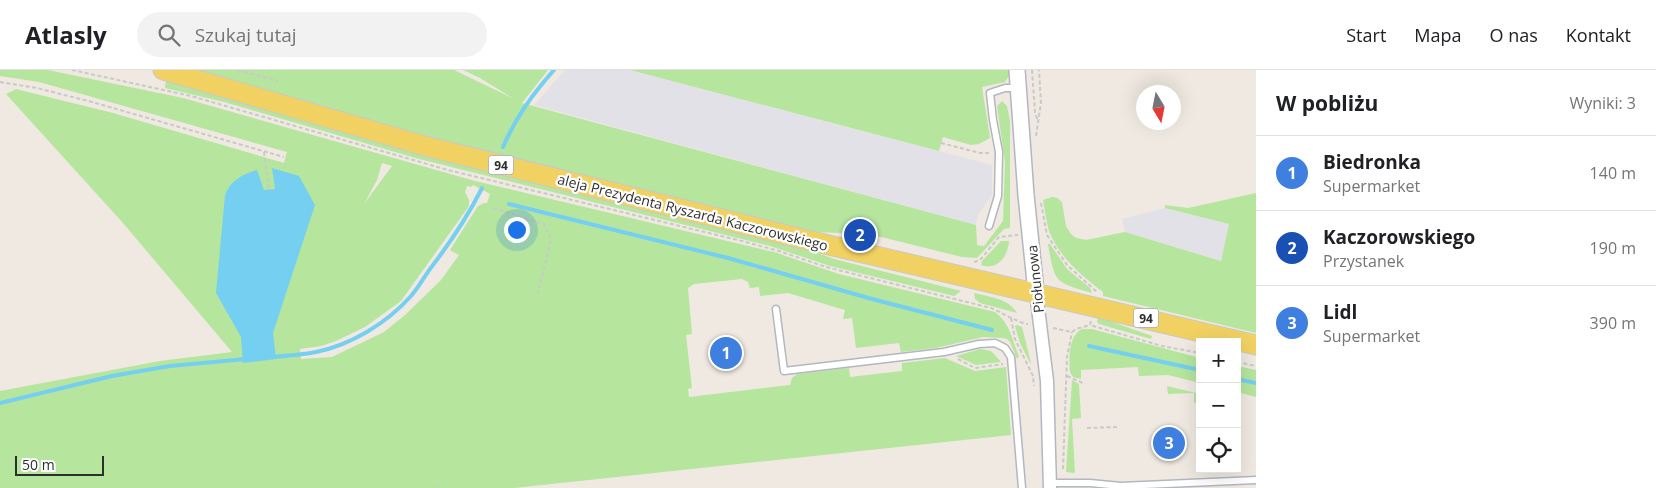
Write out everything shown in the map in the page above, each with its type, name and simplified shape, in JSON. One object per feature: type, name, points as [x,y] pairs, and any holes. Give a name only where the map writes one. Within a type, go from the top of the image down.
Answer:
[{"type":"main road","name":"aleja Prezydenta Ryszarda Kaczorowskiego","points":[[162,70],[426,146],[794,237],[1036,292],[1256,345]]},
{"type":"street","name":"Piołunowa","points":[[1017,70],[1026,195],[1047,381],[1050,486]]},
{"type":"lane","points":[[989,226],[998,196],[999,152],[990,93],[1005,88],[1018,88]]},
{"type":"lane","points":[[776,309],[784,371],[944,352],[979,344],[994,343],[1005,348],[1011,357],[1022,488]]},
{"type":"lane","points":[[1050,486],[1090,482],[1121,486],[1256,480]]},
{"type":"path","points":[[238,70],[278,81]]},
{"type":"path","points":[[1032,70],[1035,112],[1038,122]]},
{"type":"path","points":[[1036,136],[1041,103],[1039,70]]},
{"type":"path","points":[[0,82],[37,88],[92,102],[284,158]]},
{"type":"path","points":[[941,143],[980,153],[999,152]]},
{"type":"path","points":[[264,152],[268,190]]},
{"type":"path","points":[[1041,202],[1047,236],[1067,265],[1098,292],[1097,295]]},
{"type":"path","points":[[493,208],[544,224],[551,239],[538,293]]},
{"type":"path","points":[[974,262],[980,260],[999,237],[1008,235]]},
{"type":"path","points":[[1010,316],[1015,339],[1033,376],[1034,386]]},
{"type":"path","points":[[1090,325],[1092,316]]},
{"type":"path","points":[[1062,330],[1072,332],[1090,325],[1162,346],[1196,353]]},
{"type":"path","points":[[1062,472],[1067,357],[1072,332]]},
{"type":"path","points":[[944,352],[975,368],[1024,360]]},
{"type":"path","points":[[1241,363],[1256,366]]},
{"type":"path","points":[[1067,376],[1085,384]]},
{"type":"path","points":[[1087,428],[1117,427]]},
{"type":"shaded area","points":[[565,70],[630,70],[992,165],[992,195],[978,215],[976,225],[534,105]]},
{"type":"shaded area","points":[[1165,208],[1229,224],[1221,261],[1125,232],[1122,219]]},
{"type":"green space","points":[[0,70],[48,70],[183,98],[475,181],[774,252],[839,274],[995,312],[1004,321],[1010,332],[1019,356],[1017,359],[1010,342],[1003,338],[983,337],[936,348],[901,352],[899,343],[856,348],[852,318],[843,319],[845,310],[788,293],[760,296],[759,287],[750,288],[748,282],[742,279],[694,284],[688,288],[692,334],[686,335],[692,388],[688,389],[689,397],[790,385],[792,378],[797,374],[849,368],[850,377],[902,371],[902,363],[945,358],[975,371],[1006,367],[1011,435],[514,488],[0,488],[0,391],[160,361],[232,352],[123,223],[6,94],[16,89],[113,113],[284,163],[287,152],[39,82],[0,76]],"holes":[[[382,163],[392,166],[364,204],[377,180]],[[473,185],[490,194],[487,203],[478,206],[450,250],[459,255],[441,280],[405,315],[384,332],[332,357],[301,359],[300,349],[321,346],[336,341],[365,327],[401,301],[469,206],[469,200],[465,192],[467,186],[471,187]]]},
{"type":"green space","points":[[193,70],[454,70],[514,99],[463,70],[548,70],[522,103],[976,225],[977,245],[984,246],[1003,221],[1005,162],[997,106],[1002,101],[1007,106],[1010,121],[1010,228],[1004,229],[977,258],[962,257],[845,228],[843,233],[811,232],[444,143]]},
{"type":"green space","points":[[630,70],[1010,70],[1010,74],[1005,82],[982,87],[990,138],[979,144],[971,145],[943,137],[939,151]]},
{"type":"green space","points":[[166,80],[793,244],[834,259],[961,291],[954,296],[830,266],[770,246],[419,159],[224,102],[165,88]]},
{"type":"green space","points":[[1256,193],[1256,333],[1103,296],[1103,292],[1079,272],[1059,250],[1049,231],[1043,200],[1052,197],[1062,202],[1066,226],[1076,238],[1086,240],[1125,232],[1221,261],[1229,224],[1165,208],[1165,205],[1188,208]]},
{"type":"green space","points":[[1001,241],[1009,241],[1007,252],[1001,261],[992,266],[981,265],[982,261]]},
{"type":"green space","points":[[1048,244],[1050,244],[1067,269],[1090,288],[1092,293],[1070,286],[1059,279],[1053,267]]},
{"type":"green space","points":[[974,293],[1004,301],[1017,313],[980,303],[975,299]]},
{"type":"green space","points":[[1098,317],[1152,336],[1151,339],[1099,324],[1097,322]]},
{"type":"green space","points":[[1015,326],[1022,327],[1031,363],[1020,343]]},
{"type":"green space","points":[[1082,329],[1092,329],[1196,357],[1196,382],[1168,375],[1139,376],[1138,367],[1081,370],[1081,379],[1073,377],[1070,372],[1070,348],[1077,332]]},
{"type":"green space","points":[[980,349],[991,351],[1001,362],[976,365],[956,356]]},
{"type":"green space","points":[[1241,367],[1256,370],[1256,397],[1241,393]]},
{"type":"green space","points":[[1072,380],[1079,384],[1081,418],[1072,419],[1075,473],[1066,472]]},
{"type":"green space","points":[[1167,386],[1196,393],[1196,403],[1194,403],[1194,393],[1168,394]]},
{"type":"water","points":[[272,168],[299,176],[315,205],[273,333],[276,359],[243,363],[241,337],[216,293],[225,195],[230,185],[257,170],[264,190],[275,189]]},
{"type":"waterway","points":[[503,147],[525,107],[554,70]]},
{"type":"waterway","points":[[270,357],[305,354],[329,349],[368,332],[380,324],[417,289],[459,228],[482,188]]},
{"type":"waterway","points":[[509,204],[728,258],[872,299],[992,330]]},
{"type":"waterway","points":[[1089,346],[1196,369]]},
{"type":"waterway","points":[[0,403],[112,376],[170,366],[246,359]]},
{"type":"waterway","points":[[1241,380],[1256,383]]},
{"type":"place","name":"Kaczorowskiego","points":[[860,235]]},
{"type":"place","name":"Biedronka","points":[[726,353]]},
{"type":"place","name":"Lidl","points":[[1169,443]]}]
